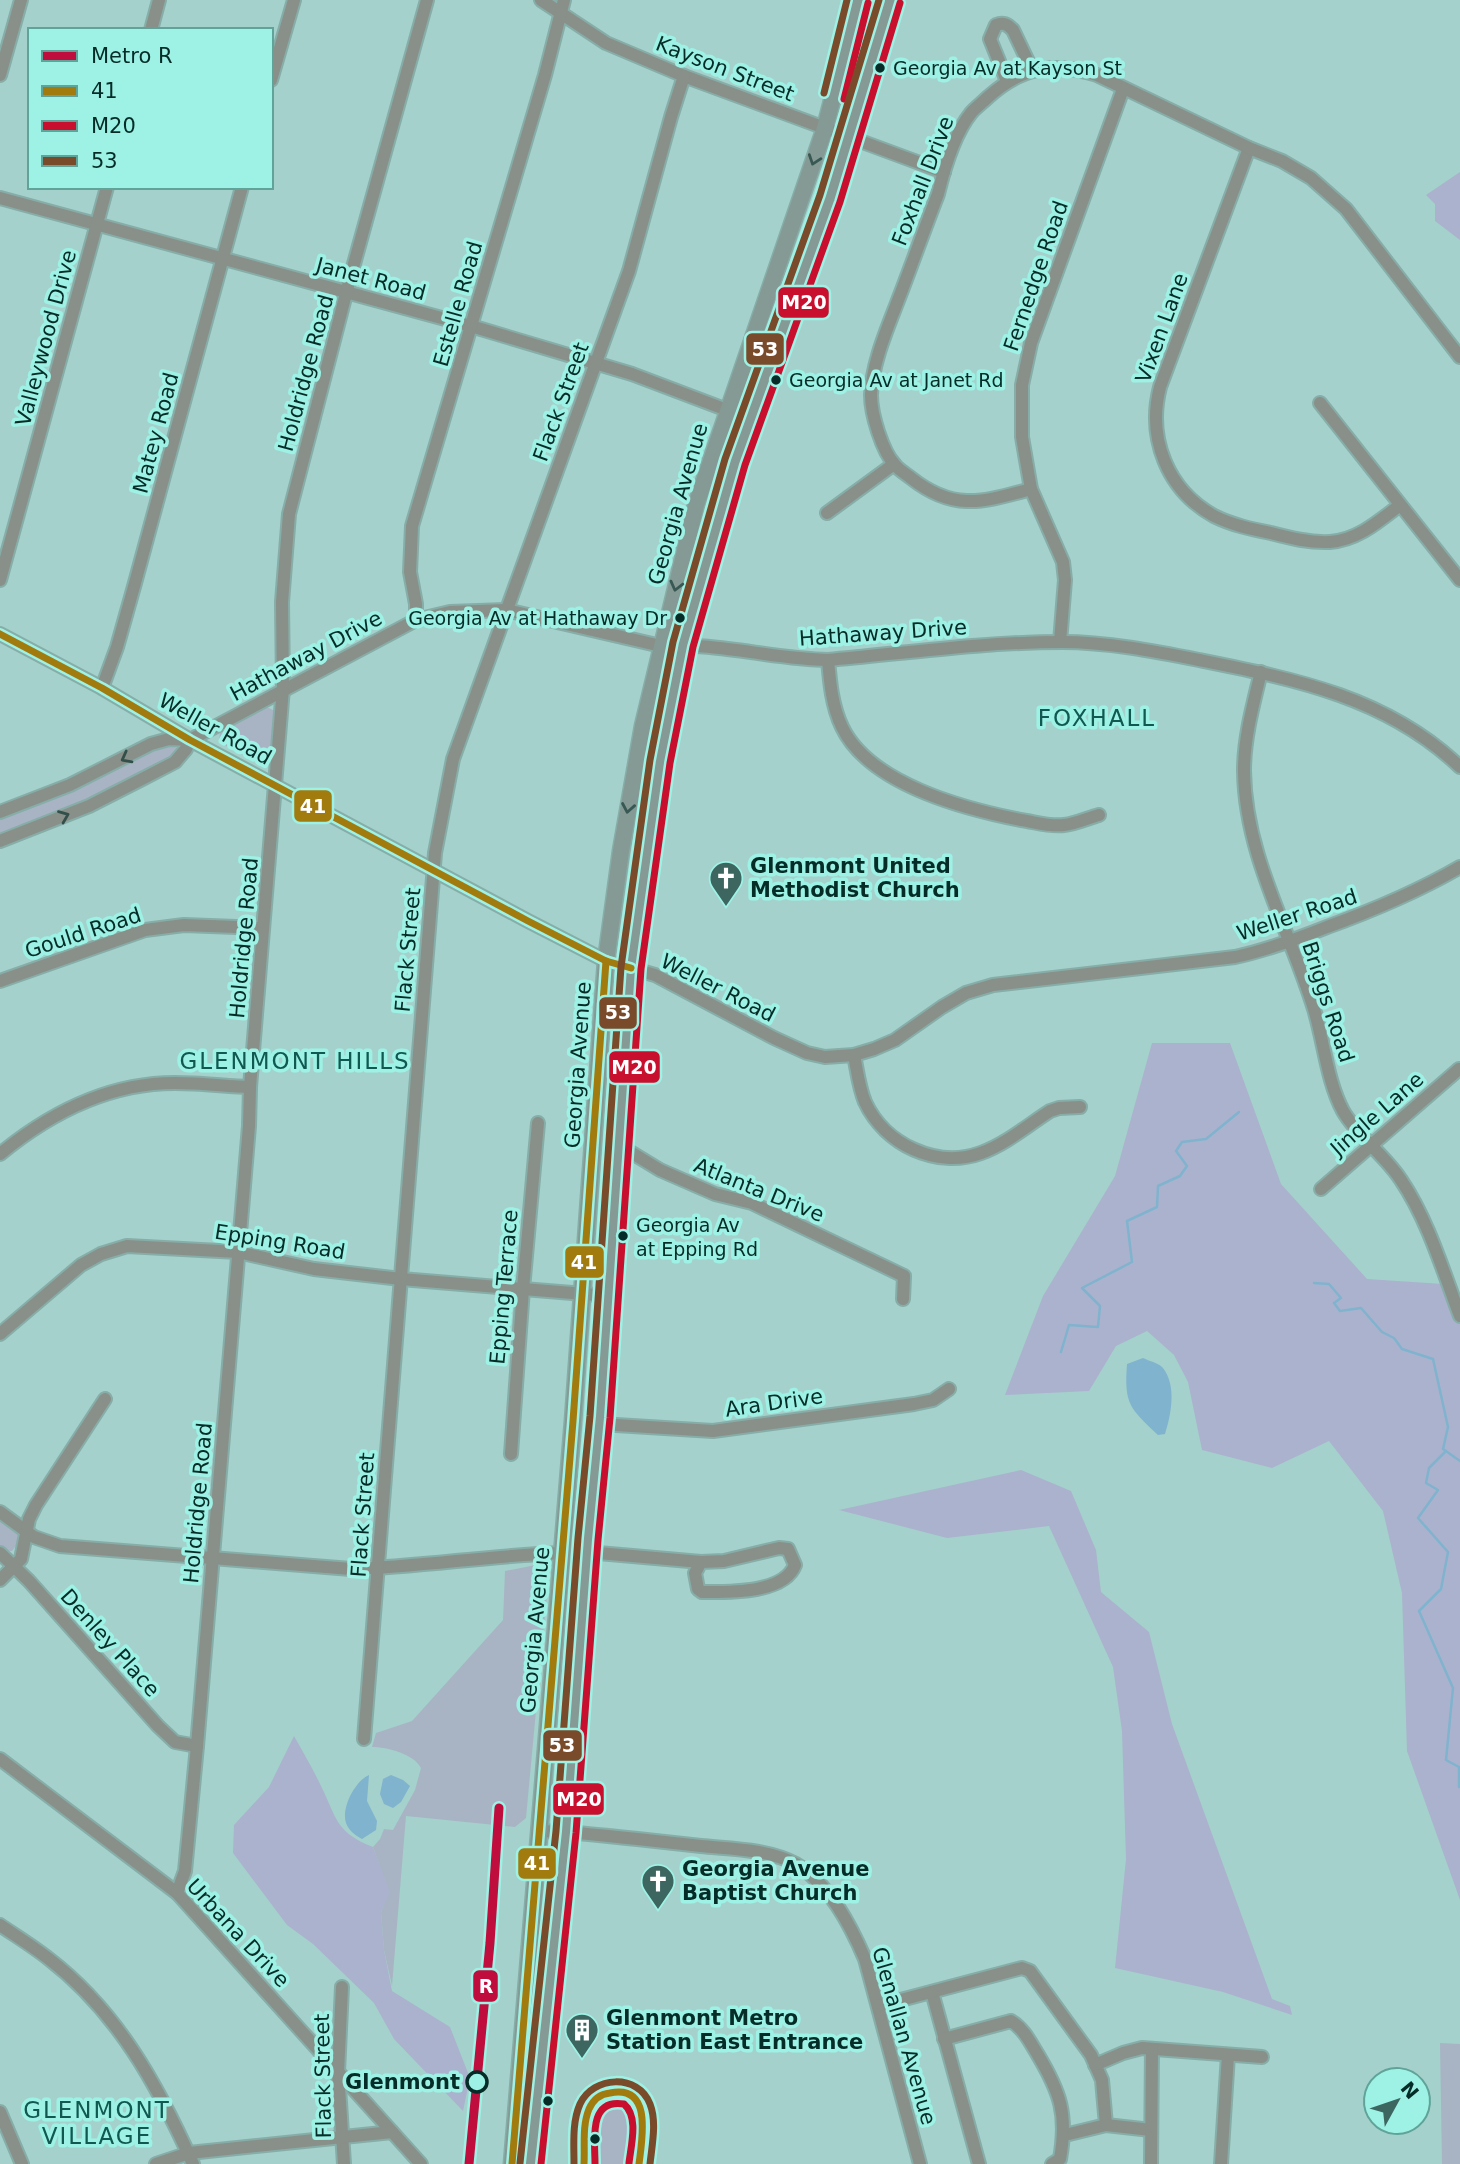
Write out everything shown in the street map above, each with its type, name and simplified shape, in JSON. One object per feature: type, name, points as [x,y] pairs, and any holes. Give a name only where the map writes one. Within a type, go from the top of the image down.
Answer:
[{"type":"main road","name":"Georgia Avenue","points":[[512,2164],[562,1553],[606,961],[634,776],[661,646],[696,505],[825,128],[858,0]]},
{"type":"main road","name":"Georgia Avenue","points":[[530,2164],[566,1832],[587,1552],[600,1424],[631,968],[660,761],[683,645],[735,462],[830,198],[890,0]]},
{"type":"street","points":[[0,75],[21,0]]},
{"type":"street","points":[[152,28],[159,0]]},
{"type":"street","points":[[273,73],[293,0]]},
{"type":"street","name":"Holdridge Road","points":[[177,1893],[185,1871],[197,1746],[237,1252],[250,1126],[250,1087],[277,785],[283,688],[282,601],[289,514],[346,292],[427,0]]},
{"type":"street","name":"Kayson Street","points":[[541,0],[606,43],[684,76],[944,172]]},
{"type":"street","name":"Estelle Road","points":[[416,620],[410,572],[412,526],[545,75],[564,0]]},
{"type":"street","points":[[1007,81],[991,45],[991,34],[1001,23],[1013,30],[1032,70]]},
{"type":"street","name":"Foxhall Drive","points":[[1031,489],[981,502],[952,499],[927,491],[894,464],[881,441],[871,396],[873,377],[886,333],[944,172],[971,113],[1007,81],[1032,70],[1060,67],[1097,75],[1311,177],[1346,209],[1460,357]]},
{"type":"street","name":"Flack Street","points":[[364,1739],[435,853],[453,759],[629,271],[684,76]]},
{"type":"street","name":"Fernedge Road","points":[[1060,642],[1065,580],[1063,562],[1031,489],[1022,437],[1022,385],[1031,343],[1123,89]]},
{"type":"street","name":"Vixen Lane","points":[[1249,148],[1160,387],[1155,415],[1161,454],[1178,486],[1214,516],[1236,525],[1298,540],[1331,542],[1355,536],[1400,505]]},
{"type":"street","name":"Valleywood Drive","points":[[0,580],[106,189]]},
{"type":"street","name":"Matey Road","points":[[102,688],[135,583],[242,189]]},
{"type":"street","name":"Janet Road","points":[[0,198],[471,326],[632,374],[727,410]]},
{"type":"street","points":[[1320,403],[1460,580]]},
{"type":"street","points":[[827,513],[894,464]]},
{"type":"street","name":"Hathaway Drive","points":[[0,812],[70,785],[151,744],[169,739],[190,740],[283,688],[416,620],[450,612],[506,610],[661,646],[683,645],[803,660],[1060,642],[1143,649],[1261,673],[1336,692],[1367,705],[1418,734],[1460,767]]},
{"type":"street","name":"Weller Road","points":[[0,634],[102,688],[190,740],[606,961],[655,975],[774,1038],[807,1053],[825,1057],[854,1055],[874,1049],[895,1040],[965,993],[993,985],[1235,957],[1265,950],[1390,904],[1460,867]]},
{"type":"street","points":[[828,660],[831,696],[842,729],[858,750],[881,769],[926,792],[982,812],[1048,825],[1064,825],[1099,815]]},
{"type":"street","name":"Briggs Road","points":[[1261,673],[1246,744],[1247,804],[1257,853],[1313,1007],[1337,1097],[1345,1113],[1400,1178],[1417,1208],[1457,1302],[1460,1316]]},
{"type":"street","name":"Hathaway Drive","points":[[0,841],[89,806],[175,762],[190,740]]},
{"type":"street","name":"Gould Road","points":[[0,981],[145,930],[184,925],[263,928]]},
{"type":"street","points":[[854,1055],[865,1101],[878,1123],[904,1146],[927,1155],[946,1159],[981,1153],[1050,1111],[1080,1108]]},
{"type":"street","name":"Jingle Lane","points":[[1321,1189],[1459,1069]]},
{"type":"street","points":[[0,1154],[22,1136],[73,1106],[111,1092],[140,1085],[175,1083],[250,1087]]},
{"type":"street","name":"Epping Terrace","points":[[511,1454],[538,1123]]},
{"type":"street","name":"Atlanta Drive","points":[[619,1144],[660,1170],[715,1194],[752,1203],[904,1276],[903,1298]]},
{"type":"street","name":"Epping Road","points":[[0,1334],[60,1282],[100,1254],[128,1246],[237,1252],[314,1269],[609,1296]]},
{"type":"street","name":"Ara Drive","points":[[600,1424],[713,1431],[914,1404],[933,1400],[949,1389]]},
{"type":"street","points":[[0,1580],[21,1559],[29,1519],[36,1505],[105,1399]]},
{"type":"street","points":[[0,1512],[27,1532],[60,1546],[213,1559],[379,1569],[505,1555],[562,1553]]},
{"type":"street","points":[[587,1552],[701,1562],[724,1561],[779,1548],[788,1549],[795,1565],[792,1573],[784,1580],[760,1587],[740,1592],[702,1592],[698,1589],[695,1573],[701,1562]]},
{"type":"street","name":"Denley Place","points":[[0,1553],[29,1581],[166,1734],[175,1742],[197,1746]]},
{"type":"street","name":"Urbana Drive","points":[[0,1759],[177,1893],[421,2164]]},
{"type":"street","name":"Glenallan Avenue","points":[[539,1831],[748,1851],[778,1856],[797,1865],[822,1888],[853,1931],[865,1959],[920,2164]]},
{"type":"street","points":[[0,1925],[50,1959],[87,1992],[122,2033],[152,2078],[191,2159]]},
{"type":"street","points":[[878,2006],[1022,1968],[1030,1970],[1091,2055],[1102,2080],[1106,2125]]},
{"type":"street","name":"Flack Street","points":[[342,1987],[338,2072],[344,2164]]},
{"type":"street","points":[[932,1992],[979,2164]]},
{"type":"street","points":[[944,2039],[1011,2021],[1021,2027],[1057,2089],[1065,2135],[1060,2159],[1052,2164]]},
{"type":"street","points":[[1095,2064],[1142,2049],[1262,2057]]},
{"type":"street","points":[[1151,2164],[1152,2049]]},
{"type":"street","points":[[1221,2164],[1228,2055]]},
{"type":"street","points":[[0,2112],[22,2164]]},
{"type":"street","points":[[1065,2135],[1106,2125],[1151,2130]]},
{"type":"street","points":[[156,2164],[392,2132]]},
{"type":"shaded area","points":[[1460,172],[1460,240],[1435,221],[1435,204],[1426,195]]},
{"type":"shaded area","points":[[267,707],[277,712],[272,762],[265,767],[219,742],[220,732]]},
{"type":"shaded area","points":[[168,744],[177,748],[178,752],[170,758],[56,814],[0,835],[0,818],[58,795]]},
{"type":"shaded area","points":[[1152,1043],[1230,1043],[1281,1184],[1367,1279],[1443,1284],[1460,1320],[1460,1900],[1407,1751],[1402,1593],[1383,1511],[1329,1441],[1272,1468],[1202,1450],[1188,1382],[1174,1355],[1147,1331],[1116,1346],[1089,1391],[1005,1395],[1043,1296],[1115,1176]]},
{"type":"shaded area","points":[[1143,1358],[1161,1366],[1170,1383],[1171,1410],[1165,1434],[1158,1435],[1149,1426],[1135,1411],[1128,1397],[1127,1364]]},
{"type":"shaded area","points":[[1021,1470],[1071,1491],[1096,1550],[1101,1592],[1149,1632],[1172,1724],[1272,1999],[1290,2006],[1292,2015],[1223,1992],[1115,1968],[1126,1859],[1122,1731],[1113,1667],[1049,1526],[947,1538],[839,1510]]},
{"type":"shaded area","points":[[0,1517],[22,1538],[12,1551],[0,1545]]},
{"type":"shaded area","points":[[536,1565],[548,1582],[526,1818],[515,1827],[406,1816],[392,1986],[384,1950],[381,1912],[389,1892],[373,1847],[384,1829],[393,1830],[415,1790],[421,1768],[418,1763],[400,1752],[372,1747],[376,1733],[412,1721],[503,1620],[505,1571]]},
{"type":"shaded area","points":[[294,1736],[339,1823],[351,1836],[373,1847],[390,1892],[381,1912],[384,1950],[392,1991],[450,2027],[470,2078],[463,2111],[394,2039],[374,2003],[313,1944],[287,1925],[233,1853],[234,1825],[269,1787]]},
{"type":"shaded area","points":[[369,1775],[367,1801],[377,1821],[376,1830],[362,1839],[352,1833],[345,1817],[347,1803],[354,1789]]},
{"type":"shaded area","points":[[391,1775],[410,1786],[401,1802],[393,1808],[384,1804],[380,1794],[383,1779]]},
{"type":"shaded area","points":[[1440,2043],[1460,2044],[1460,2164],[1442,2164]]},
{"type":"shaded area","points":[[619,2102],[627,2107],[634,2121],[632,2164],[594,2164],[599,2117],[610,2105]]},
{"type":"waterway","points":[[1061,1352],[1069,1325],[1098,1327],[1100,1306],[1082,1288],[1132,1262],[1127,1221],[1157,1207],[1158,1186],[1180,1176],[1187,1166],[1176,1151],[1182,1142],[1206,1139],[1239,1112]]},
{"type":"waterway","points":[[1314,1283],[1329,1284],[1341,1298],[1334,1303],[1340,1311],[1361,1308],[1382,1332],[1394,1338],[1402,1349],[1433,1359],[1448,1427],[1443,1449],[1460,1461]]},
{"type":"waterway","points":[[1446,1451],[1429,1468],[1426,1483],[1438,1490],[1418,1518],[1448,1552],[1441,1589],[1419,1611],[1453,1688],[1446,1760],[1459,1767],[1459,1787]]},
{"type":"metro line","name":"R","points":[[469,2164],[490,1943],[499,1808]]},
{"type":"transit line","name":"53","points":[[824,93],[847,0]]},
{"type":"transit line","name":"53","points":[[520,2163],[556,1831],[590,1416],[621,967],[650,760],[673,642],[725,459],[820,195],[879,0]]},
{"type":"transit line","name":"M20","points":[[844,99],[868,3]]},
{"type":"transit line","name":"M20","points":[[541,2164],[576,1833],[610,1418],[641,969],[670,763],[693,647],[745,465],[840,202],[900,3]]},
{"type":"transit line","name":"41","points":[[0,634],[102,688],[190,740],[528,921],[606,961],[631,968]]},
{"type":"transit line","name":"41","points":[[512,2164],[573,1421],[606,961]]},
{"type":"transit line","name":"53","points":[[574,2164],[575,2126],[580,2104],[595,2088],[615,2082],[636,2087],[650,2104],[654,2126],[650,2164]]},
{"type":"transit line","name":"41","points":[[584,2164],[585,2129],[591,2106],[603,2095],[624,2092],[633,2097],[642,2116],[639,2164]]},
{"type":"transit line","name":"M20","points":[[595,2164],[596,2123],[604,2107],[612,2104],[624,2104],[631,2116],[633,2132],[629,2163]]},
{"type":"place","name":"Georgia Av at Kayson St","points":[[880,68]]},
{"type":"place","name":"Georgia Av at Janet Rd","points":[[776,380]]},
{"type":"place","name":"Georgia Av at Hathaway Dr","points":[[680,618]]},
{"type":"place","name":"Glenmont United Methodist Church","points":[[726,908]]},
{"type":"place","name":"Georgia Av at Epping Rd","points":[[623,1236]]},
{"type":"place","name":"Georgia Avenue Baptist Church","points":[[658,1911]]},
{"type":"place","name":"Glenmont Metro Station East Entrance","points":[[582,2060]]},
{"type":"place","name":"Glenmont","points":[[477,2082]]},
{"type":"district","name":"FOXHALL","points":[[1097,718]]},
{"type":"district","name":"GLENMONT HILLS","points":[[295,1061]]},
{"type":"district","name":"GLENMONT VILLAGE","points":[[97,2123]]}]
